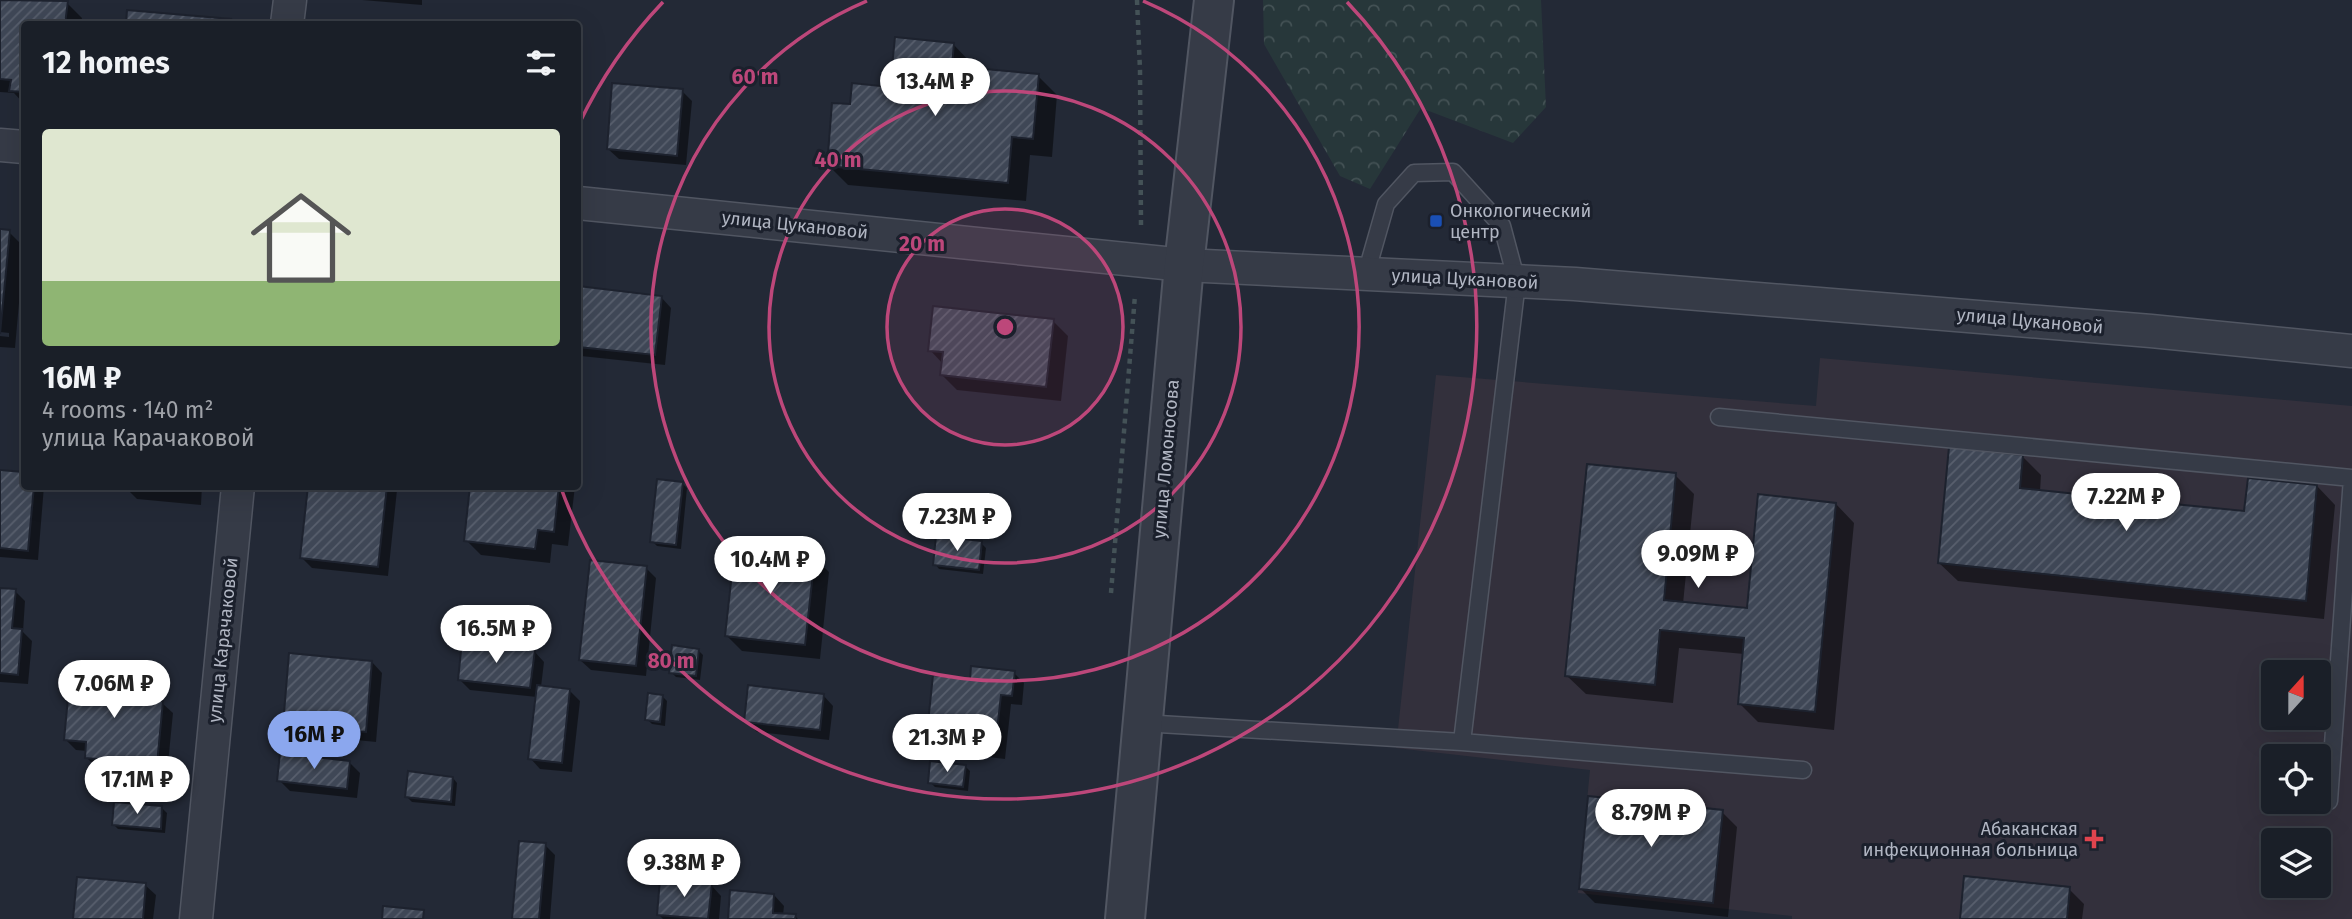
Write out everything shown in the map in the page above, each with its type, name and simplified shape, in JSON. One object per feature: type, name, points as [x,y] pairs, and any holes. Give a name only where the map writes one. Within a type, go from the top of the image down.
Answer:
[{"type":"street","points":[[287,21],[290,0]]},
{"type":"street","name":"улица Ломоносова","points":[[1125,919],[1184,265],[1214,0]]},
{"type":"street","points":[[0,145],[21,147]]},
{"type":"street","name":"улица Цукановой","points":[[581,203],[1184,265],[1588,285],[2151,331],[2352,351]]},
{"type":"street","name":"улица Карачаковой","points":[[196,919],[238,490]]},
{"type":"lane","points":[[1366,274],[1385,204],[1414,173],[1453,172],[1502,226],[1517,282],[1462,742]]},
{"type":"lane","points":[[1719,417],[2352,478],[2331,773]]},
{"type":"lane","points":[[1142,723],[1462,742],[1803,770]]},
{"type":"path","points":[[1137,0],[1141,233]]},
{"type":"path","points":[[1110,607],[1136,284]]},
{"type":"shaded area","points":[[1820,358],[2352,406],[2352,919],[1792,919],[1792,916],[1578,893],[1590,770],[1396,748],[1436,375],[1816,406]]},
{"type":"green space","points":[[1263,0],[1541,0],[1546,107],[1513,143],[1421,108],[1370,189],[1340,176],[1264,44]]},
{"type":"building","points":[[0,0],[68,1],[65,21],[21,21],[21,92],[9,91],[11,80],[0,79]]},
{"type":"building","points":[[127,10],[231,19],[231,21],[126,21]]},
{"type":"building","points":[[895,37],[954,43],[952,66],[1039,74],[1033,139],[1012,137],[1008,183],[827,166],[832,103],[850,104],[852,83],[890,87]]},
{"type":"building","points":[[612,83],[683,89],[677,156],[607,149]]},
{"type":"building","points":[[0,229],[10,230],[0,334]]},
{"type":"building","points":[[581,286],[662,296],[655,355],[581,347]]},
{"type":"building","points":[[933,306],[1054,319],[1046,387],[940,375],[943,352],[928,351]]},
{"type":"building","points":[[1949,447],[2023,455],[2020,488],[2134,500],[2244,511],[2248,478],[2317,485],[2306,601],[1938,563]]},
{"type":"building","points":[[1587,464],[1676,473],[1664,600],[1747,608],[1758,494],[1836,503],[1815,712],[1738,704],[1744,638],[1660,630],[1655,685],[1565,676]]},
{"type":"building","points":[[0,470],[21,472],[21,490],[34,490],[28,551],[0,548]]},
{"type":"building","points":[[657,479],[683,482],[676,545],[650,542]]},
{"type":"building","points":[[308,490],[387,490],[378,567],[300,558]]},
{"type":"building","points":[[470,490],[559,490],[554,532],[538,530],[535,549],[464,541]]},
{"type":"building","points":[[936,536],[982,541],[979,570],[933,565]]},
{"type":"building","points":[[735,546],[815,555],[805,645],[725,636]]},
{"type":"building","points":[[590,560],[647,566],[636,666],[579,660]]},
{"type":"building","points":[[0,588],[16,589],[12,628],[22,629],[18,675],[0,673]]},
{"type":"building","points":[[462,641],[535,650],[530,688],[458,680]]},
{"type":"building","points":[[672,645],[699,649],[696,676],[669,673]]},
{"type":"building","points":[[289,653],[372,661],[366,732],[283,725]]},
{"type":"building","points":[[971,666],[1015,671],[1012,696],[1001,695],[995,749],[926,742],[933,675],[970,679]]},
{"type":"building","points":[[70,677],[148,685],[147,700],[163,701],[157,764],[85,758],[86,742],[64,740]]},
{"type":"building","points":[[537,685],[570,689],[562,763],[528,759]]},
{"type":"building","points":[[748,685],[824,694],[820,730],[744,722]]},
{"type":"building","points":[[648,693],[663,695],[660,722],[645,720]]},
{"type":"building","points":[[280,753],[350,761],[347,789],[277,781]]},
{"type":"building","points":[[930,761],[966,765],[963,787],[928,783]]},
{"type":"building","points":[[408,771],[453,777],[451,802],[405,797]]},
{"type":"building","points":[[1588,796],[1723,810],[1713,903],[1579,889]]},
{"type":"building","points":[[114,802],[162,806],[161,829],[112,825]]},
{"type":"building","points":[[519,841],[546,843],[539,919],[512,919]]},
{"type":"building","points":[[1964,876],[2070,887],[2067,919],[1960,919]]},
{"type":"building","points":[[77,877],[146,883],[143,919],[73,919]]},
{"type":"building","points":[[660,879],[712,884],[708,919],[657,915]]},
{"type":"building","points":[[730,890],[774,894],[773,913],[796,914],[795,919],[728,919]]},
{"type":"building","points":[[383,906],[424,910],[423,919],[382,919]]},
{"type":"place","name":"Онкологический центр","points":[[1436,221]]},
{"type":"place","name":"Абаканская инфекционная больница","points":[[2094,839]]}]
